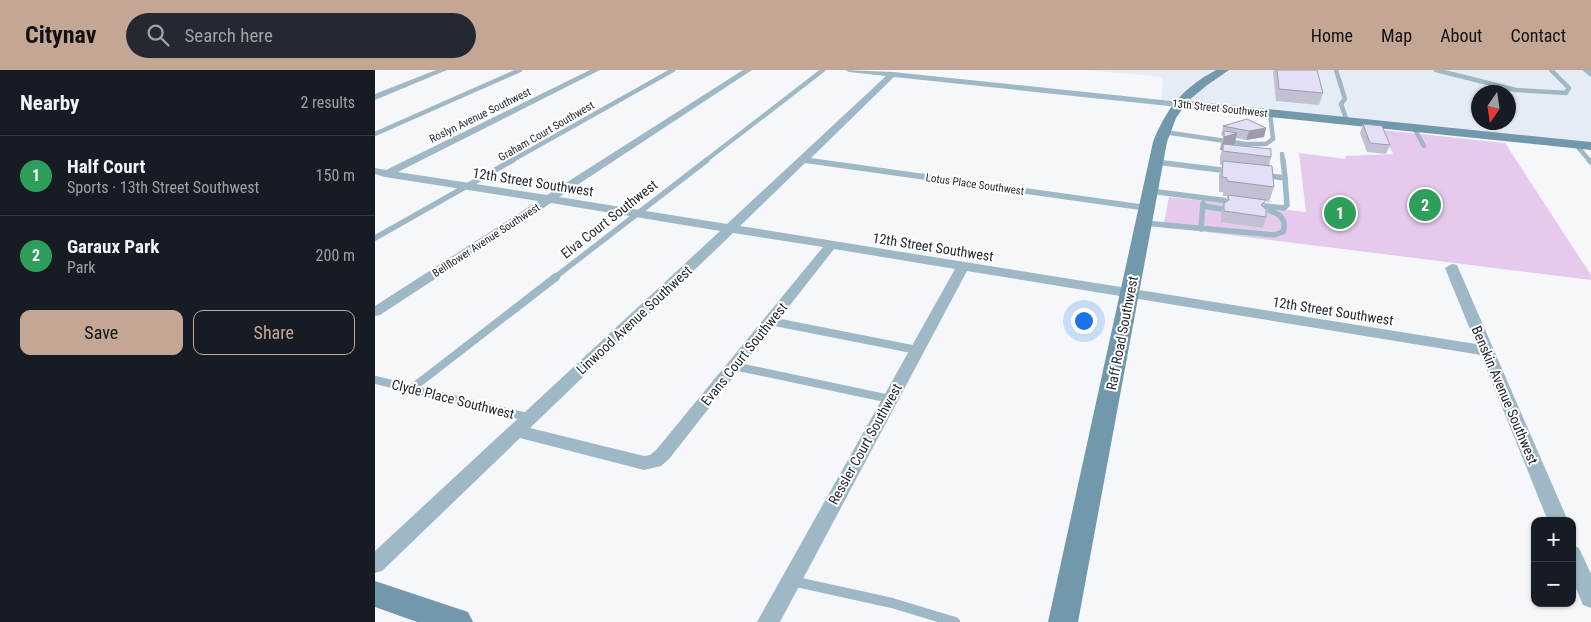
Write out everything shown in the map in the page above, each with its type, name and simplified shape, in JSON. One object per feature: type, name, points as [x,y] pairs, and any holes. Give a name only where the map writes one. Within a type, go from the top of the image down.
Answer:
[{"type":"main road","name":"Raff Road Southwest","points":[[1063,622],[1163,132],[1178,104],[1201,84],[1224,70]]},
{"type":"main road","name":"13th Street Southwest","points":[[1178,104],[1591,146]]},
{"type":"main road","points":[[375,594],[458,622]]},
{"type":"street","points":[[375,97],[443,70]]},
{"type":"street","name":"Roslyn Avenue Southwest","points":[[375,179],[381,172],[596,70]]},
{"type":"street","name":"Bellflower Avenue Southwest","points":[[375,312],[748,70]]},
{"type":"street","name":"13th Street Southwest","points":[[849,70],[1178,104]]},
{"type":"street","points":[[951,80],[960,70]]},
{"type":"street","points":[[1586,70],[1591,75]]},
{"type":"street","name":"Linwood Avenue Southwest","points":[[375,564],[893,74]]},
{"type":"street","name":"Lotus Place Southwest","points":[[803,160],[1148,205]]},
{"type":"street","name":"12th Street Southwest","points":[[381,172],[1487,352]]},
{"type":"street","name":"Evans Court Southwest","points":[[655,461],[663,454],[831,245]]},
{"type":"street","name":"Ressler Court Southwest","points":[[768,622],[963,267]]},
{"type":"street","name":"Benskin Avenue Southwest","points":[[1452,268],[1556,517]]},
{"type":"street","name":"Clyde Place Southwest","points":[[517,431],[644,463],[655,461]]},
{"type":"street","points":[[1575,562],[1591,598]]},
{"type":"lane","points":[[375,134],[520,70]]},
{"type":"lane","name":"Graham Court Southwest","points":[[375,238],[673,70]]},
{"type":"lane","name":"Elva Court Southwest","points":[[411,388],[823,70]]},
{"type":"lane","points":[[1336,70],[1344,94],[1345,99],[1341,104],[1347,121]]},
{"type":"lane","points":[[1436,70],[1500,88],[1549,94],[1566,93],[1569,88],[1551,70]]},
{"type":"lane","points":[[1163,132],[1246,144],[1266,144],[1273,139],[1270,113]]},
{"type":"lane","points":[[1414,128],[1423,146]]},
{"type":"lane","points":[[1576,145],[1591,162]]},
{"type":"lane","points":[[1148,205],[1201,229],[1274,235],[1283,232],[1285,226],[1283,218],[1278,212],[1252,206],[1287,207],[1282,154]]},
{"type":"lane","points":[[1156,162],[1236,172]]},
{"type":"lane","points":[[1256,175],[1285,178]]},
{"type":"lane","points":[[1203,204],[1222,209]]},
{"type":"lane","points":[[1201,229],[1203,204]]},
{"type":"lane","points":[[1203,204],[1242,205],[1148,205],[1203,204]]},
{"type":"lane","points":[[1263,215],[1283,218]]},
{"type":"lane","points":[[770,321],[917,350]]},
{"type":"lane","points":[[734,366],[890,399]]},
{"type":"lane","name":"Clyde Place Southwest","points":[[375,380],[531,418]]},
{"type":"lane","points":[[790,581],[892,603],[955,622]]},
{"type":"shaded area","points":[[1086,70],[1591,70],[1591,143],[1161,100],[1163,77]]},
{"type":"shaded area","points":[[1382,130],[1505,143],[1591,275],[1591,280],[1163,228],[1169,197],[1306,212],[1299,153],[1346,159],[1345,156],[1393,154]]},
{"type":"building","points":[[1277,70],[1317,70],[1323,93],[1279,89]]},
{"type":"building","points":[[1247,119],[1266,128],[1249,131],[1223,126]]},
{"type":"building","points":[[1363,124],[1382,126],[1390,145],[1370,143]]},
{"type":"building","points":[[1224,131],[1237,133],[1224,137]]},
{"type":"building","points":[[1223,144],[1271,149],[1271,157],[1223,151]]},
{"type":"building","points":[[1223,161],[1272,166],[1274,187],[1227,181],[1227,178],[1222,177]]},
{"type":"building","points":[[1228,195],[1266,200],[1261,205],[1266,209],[1266,217],[1224,211],[1224,203],[1229,200]]},
{"type":"place","name":"Garaux Park","points":[[1425,205]]},
{"type":"place","name":"Half Court","points":[[1340,213]]}]
